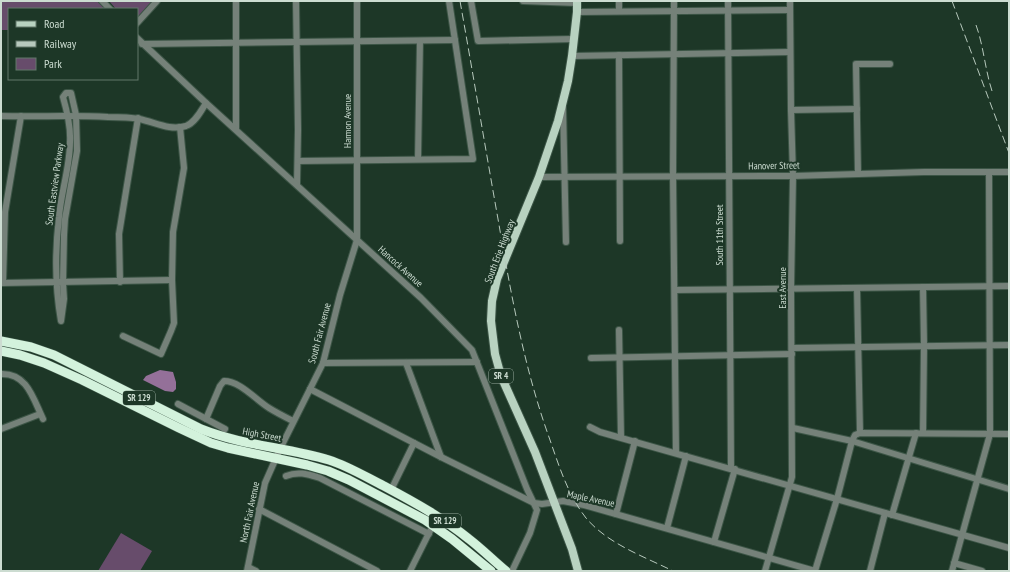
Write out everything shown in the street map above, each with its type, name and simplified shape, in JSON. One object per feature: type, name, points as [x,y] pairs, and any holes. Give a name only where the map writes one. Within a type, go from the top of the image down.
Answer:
[{"type":"highway","name":"High Street","points":[[1,341],[54,355],[218,436],[330,461],[352,470],[419,505],[453,527],[506,571]]},
{"type":"highway","name":"High Street","points":[[1,351],[20,355],[44,363],[211,443],[275,459],[307,465],[328,471],[349,480],[407,510],[433,526],[452,539],[491,571]]},
{"type":"main road","name":"South Erie Highway","points":[[577,5],[572,56],[563,101],[551,142],[498,279],[492,301],[492,333],[495,354],[501,376],[528,435],[555,502],[572,549],[578,571]]},
{"type":"street","points":[[138,22],[157,1]]},
{"type":"street","points":[[236,1],[236,129]]},
{"type":"street","points":[[296,1],[297,184]]},
{"type":"street","name":"Harmon Avenue","points":[[357,1],[357,240]]},
{"type":"street","points":[[298,161],[473,159],[449,1]]},
{"type":"street","points":[[471,1],[478,41],[574,39]]},
{"type":"street","points":[[523,1],[577,5],[619,11],[674,12],[790,10]]},
{"type":"street","points":[[619,1],[619,11]]},
{"type":"street","points":[[674,1],[673,176],[676,453]]},
{"type":"street","name":"South 11th Street","points":[[714,542],[733,469],[730,355],[728,1]]},
{"type":"street","name":"East Avenue","points":[[766,571],[792,477],[792,176],[790,110],[790,1]]},
{"type":"street","name":"Hancock Avenue","points":[[138,39],[421,298],[472,350],[527,489],[537,510],[530,533],[512,571]]},
{"type":"street","points":[[142,44],[455,40]]},
{"type":"street","points":[[418,159],[420,41]]},
{"type":"street","points":[[572,56],[790,52]]},
{"type":"street","points":[[619,54],[620,241]]},
{"type":"street","points":[[858,174],[856,64],[890,64]]},
{"type":"street","name":"South Eastview Parkway","points":[[76,115],[71,93],[66,93],[64,96],[68,115],[70,154],[57,233],[60,283],[64,299],[61,321],[58,302],[60,283],[65,218],[77,151],[76,115]]},
{"type":"street","points":[[563,101],[566,177],[566,242]]},
{"type":"street","points":[[1,116],[76,115],[138,118],[166,127],[180,127],[188,125],[192,122],[206,103]]},
{"type":"street","points":[[790,110],[857,109]]},
{"type":"street","points":[[21,116],[5,212],[2,283],[172,280]]},
{"type":"street","points":[[120,282],[119,234],[138,118]]},
{"type":"street","points":[[123,336],[161,354],[172,331],[174,323],[172,232],[184,168],[180,127]]},
{"type":"street","points":[[952,571],[990,434],[989,172]]},
{"type":"street","name":"Hanover Street","points":[[538,177],[792,176],[1009,172]]},
{"type":"street","name":"South Fair Avenue","points":[[280,449],[323,363],[340,295],[357,240]]},
{"type":"street","points":[[675,290],[1009,286]]},
{"type":"street","points":[[922,287],[924,346],[923,433]]},
{"type":"street","points":[[857,288],[860,432]]},
{"type":"street","points":[[619,330],[620,437]]},
{"type":"street","points":[[591,358],[730,355],[858,347],[1009,345]]},
{"type":"street","points":[[323,363],[477,362]]},
{"type":"street","points":[[406,363],[441,457]]},
{"type":"street","points":[[1,374],[8,373],[17,376],[25,383],[42,416],[1,429]]},
{"type":"street","points":[[206,419],[220,386],[224,381],[230,381],[268,408],[293,422]]},
{"type":"street","name":"Maple Avenue","points":[[310,389],[519,497],[534,503],[542,504],[563,501],[576,503],[815,571]]},
{"type":"street","points":[[178,404],[225,429]]},
{"type":"street","points":[[590,427],[600,432],[1009,548]]},
{"type":"street","points":[[793,428],[852,442],[1009,489]]},
{"type":"street","points":[[815,571],[855,435],[860,432],[1009,434]]},
{"type":"street","points":[[892,515],[916,433]]},
{"type":"street","points":[[616,514],[636,441]]},
{"type":"street","points":[[391,490],[414,443]]},
{"type":"street","name":"North Fair Avenue","points":[[248,569],[263,489],[280,449]]},
{"type":"street","points":[[667,528],[686,456]]},
{"type":"street","points":[[286,476],[294,473],[306,473],[320,478],[428,534]]},
{"type":"street","points":[[519,497],[527,489]]},
{"type":"street","points":[[259,509],[377,571]]},
{"type":"street","points":[[870,571],[885,513]]},
{"type":"street","points":[[410,571],[433,526]]},
{"type":"street","points":[[954,563],[982,571]]},
{"type":"street","points":[[248,569],[256,571]]},
{"type":"green space","points":[[1,1],[100,1],[106,8],[8,8],[8,30],[1,30]]},
{"type":"green space","points":[[109,1],[154,1],[138,18],[138,8],[115,8]]},
{"type":"green space","points":[[121,533],[152,551],[140,571],[98,571]]},
{"type":"shaded area","points":[[160,370],[173,372],[176,382],[176,389],[173,392],[165,391],[143,380],[146,376]]},
{"type":"railway","points":[[460,1],[519,331],[541,413],[561,470],[574,500],[586,518],[595,527],[626,549],[673,571]]},
{"type":"railway","points":[[952,1],[1009,153]]},
{"type":"railway","points":[[976,25],[993,94]]}]
